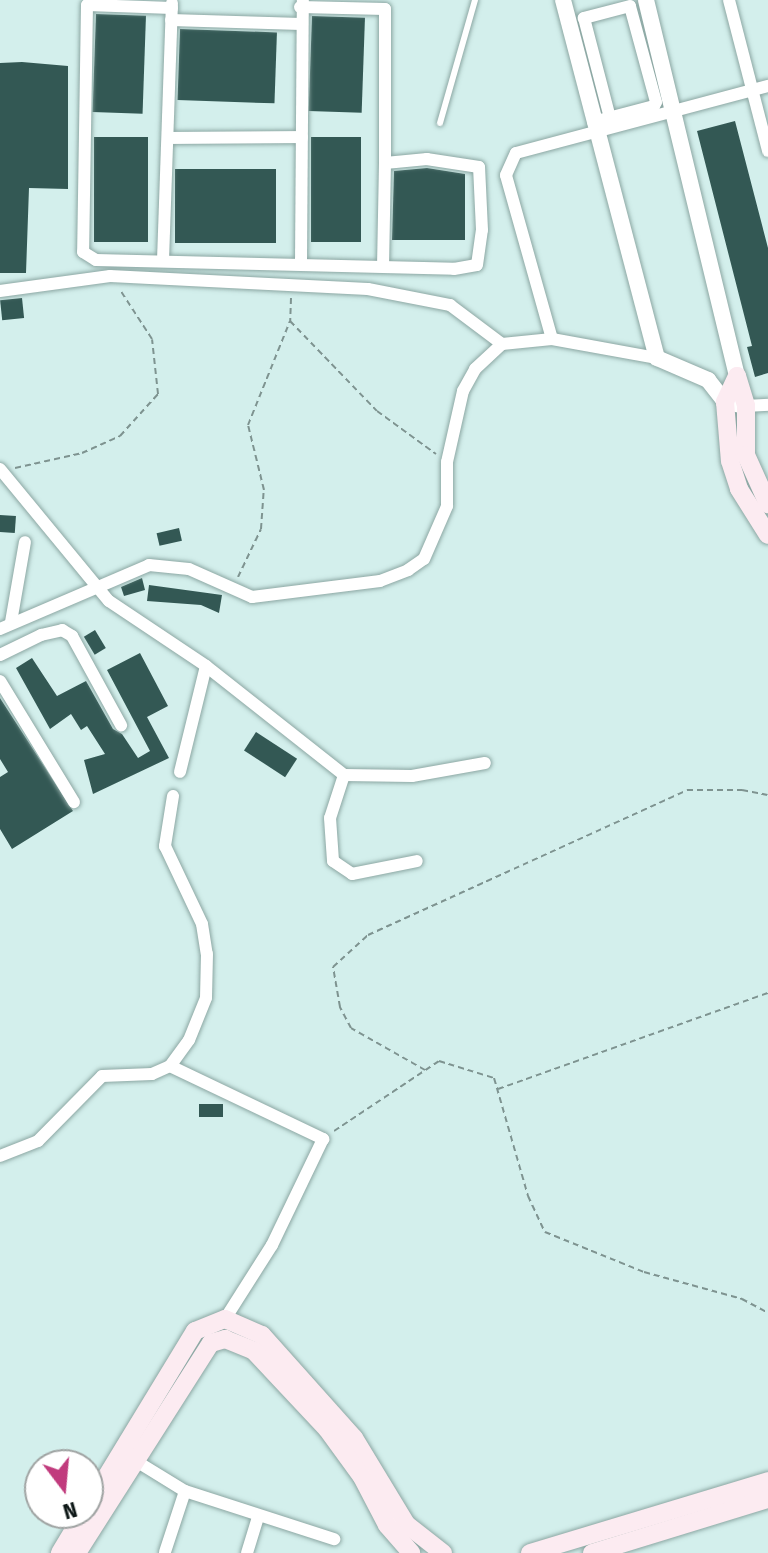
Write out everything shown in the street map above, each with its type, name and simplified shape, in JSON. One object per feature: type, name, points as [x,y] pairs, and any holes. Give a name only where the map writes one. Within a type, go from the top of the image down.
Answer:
[{"type":"main road","points":[[737,376],[725,402],[730,461],[739,489],[768,535]]},
{"type":"main road","points":[[737,376],[746,406],[746,455],[768,504]]},
{"type":"main road","points":[[104,1481],[195,1331],[225,1319],[262,1335],[331,1410],[374,1466],[392,1517],[443,1553]]},
{"type":"main road","points":[[77,1553],[211,1343],[240,1341],[290,1388],[347,1454],[392,1517],[411,1553]]},
{"type":"main road","points":[[530,1553],[768,1481]]},
{"type":"main road","points":[[592,1553],[768,1499]]},
{"type":"main road","points":[[60,1553],[74,1529]]},
{"type":"street","points":[[563,0],[599,124],[657,358]]},
{"type":"street","points":[[646,0],[676,111],[737,376]]},
{"type":"street","points":[[729,0],[768,151]]},
{"type":"street","points":[[301,263],[302,4],[385,9],[383,264]]},
{"type":"street","points":[[301,24],[172,9],[87,5],[83,252],[96,260],[477,265],[483,189],[479,167],[427,159],[385,163]]},
{"type":"street","points":[[552,339],[507,165],[516,153],[654,106],[657,99],[630,6],[584,18],[599,124]]},
{"type":"street","points":[[163,260],[170,138],[172,9]]},
{"type":"street","points":[[599,124],[676,111],[768,86]]},
{"type":"street","points":[[170,138],[302,137]]},
{"type":"street","points":[[0,291],[110,276],[429,297],[450,305],[502,344]]},
{"type":"street","points":[[6,625],[149,565],[189,569],[252,597],[380,581],[408,570],[424,559],[447,506],[447,462],[463,391],[475,369],[502,344],[552,339],[657,358],[708,380],[725,402],[746,406],[768,405]]},
{"type":"street","points":[[1,470],[96,585],[146,628],[206,666],[344,775],[412,776],[485,763]]},
{"type":"street","points":[[6,625],[25,542]]},
{"type":"street","points":[[0,655],[41,635],[62,630],[72,636],[121,725]]},
{"type":"street","points":[[180,772],[206,666]]},
{"type":"street","points":[[0,681],[74,802]]},
{"type":"street","points":[[344,775],[330,818],[333,861],[352,874],[417,861]]},
{"type":"street","points":[[0,1156],[38,1141],[102,1076],[152,1074],[170,1066],[206,998],[207,954],[202,924],[165,846],[173,796]]},
{"type":"street","points":[[170,1066],[323,1139],[272,1245],[225,1319]]},
{"type":"street","points":[[136,1461],[185,1491],[334,1539]]},
{"type":"street","points":[[165,1552],[185,1491]]},
{"type":"street","points":[[247,1553],[258,1517]]},
{"type":"lane","points":[[440,123],[475,0]]},
{"type":"path","points":[[1,470],[82,453],[120,436],[158,394],[152,339],[110,276]]},
{"type":"path","points":[[232,589],[261,529],[264,490],[248,425],[290,321],[292,286]]},
{"type":"path","points":[[290,321],[377,411],[447,462]]},
{"type":"path","points":[[425,1070],[351,1028],[340,1007],[333,967],[368,935],[687,790],[742,790],[768,795]]},
{"type":"path","points":[[497,1089],[768,993]]},
{"type":"path","points":[[323,1139],[439,1061],[494,1078],[528,1196],[545,1232],[644,1272],[742,1299],[768,1313]]},
{"type":"building","points":[[96,14],[146,16],[143,114],[93,112]]},
{"type":"building","points":[[312,16],[365,18],[362,113],[309,111]]},
{"type":"building","points":[[180,29],[277,32],[274,103],[178,100]]},
{"type":"building","points":[[0,63],[68,66],[68,189],[29,188],[26,273],[0,273]]},
{"type":"building","points":[[735,121],[768,248],[768,373],[755,377],[747,347],[752,346],[697,131]]},
{"type":"building","points":[[94,137],[148,137],[148,242],[94,242]]},
{"type":"building","points":[[311,137],[361,137],[361,242],[311,242]]},
{"type":"building","points":[[427,168],[465,174],[465,240],[392,240],[394,171]]},
{"type":"building","points":[[175,169],[276,169],[276,243],[175,243]]},
{"type":"building","points":[[22,298],[24,318],[2,320],[0,300]]},
{"type":"building","points":[[0,515],[16,516],[15,533],[0,532]]},
{"type":"building","points":[[179,528],[182,541],[160,546],[157,533]]},
{"type":"building","points":[[142,578],[145,590],[124,596],[121,587]]},
{"type":"building","points":[[149,585],[222,595],[219,613],[201,605],[147,601]]},
{"type":"building","points":[[95,630],[106,648],[95,655],[84,637]]},
{"type":"building","points":[[140,653],[168,706],[147,717],[169,758],[93,794],[84,760],[105,754],[87,726],[81,730],[71,714],[50,729],[16,668],[32,658],[57,696],[86,681],[113,729],[122,734],[138,758],[150,751],[107,670]]},
{"type":"building","points":[[0,698],[73,811],[12,849],[0,829],[0,777],[8,772],[0,759]]},
{"type":"building","points":[[256,732],[297,759],[285,777],[244,750]]},
{"type":"building","points":[[199,1104],[223,1104],[223,1117],[199,1117]]}]
